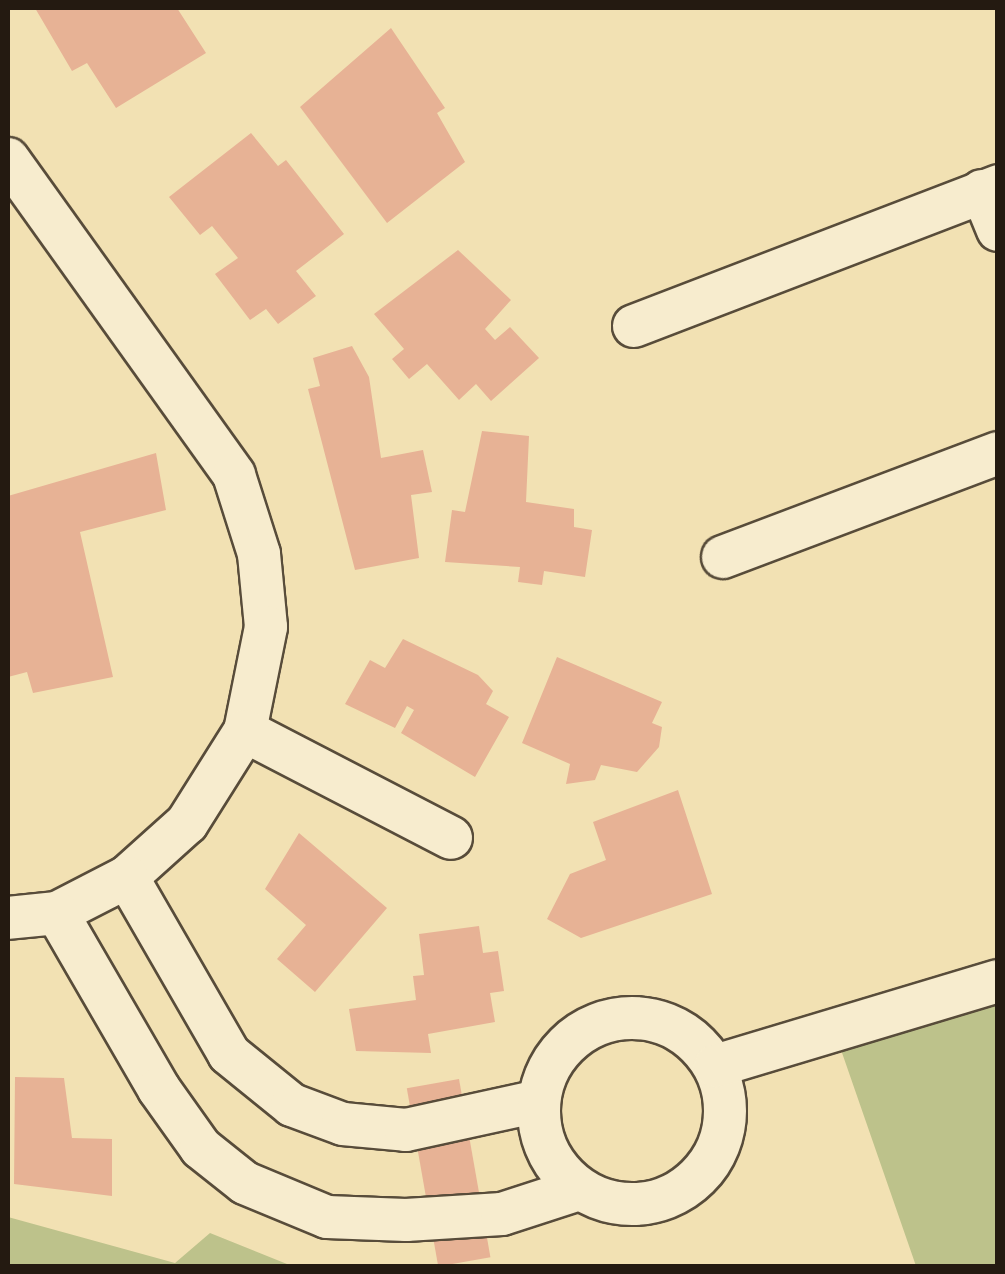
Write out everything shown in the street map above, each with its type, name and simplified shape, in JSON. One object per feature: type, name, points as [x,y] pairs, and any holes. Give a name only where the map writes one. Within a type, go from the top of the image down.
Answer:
[{"type":"street","points":[[8,158],[234,475],[259,554],[266,626],[244,731],[188,823],[127,877],[57,912],[8,918]]},
{"type":"street","points":[[634,326],[992,202]]},
{"type":"street","points":[[723,558],[998,453]]},
{"type":"street","points":[[244,731],[451,838]]},
{"type":"street","points":[[127,877],[229,1054],[292,1105],[342,1124],[406,1130],[538,1101]]},
{"type":"street","points":[[57,912],[201,1148],[261,1191],[327,1217],[406,1220],[502,1214],[579,1188]]},
{"type":"street","points":[[714,1066],[806,1033],[998,981]]},
{"type":"street","points":[[614,1018],[682,1032],[714,1066],[725,1126],[696,1180],[639,1205],[579,1188],[546,1150],[538,1101],[555,1056],[614,1018]]},
{"type":"green space","points":[[997,1005],[997,1266],[916,1266],[840,1047]]},
{"type":"green space","points":[[8,1217],[175,1263],[210,1233],[292,1266],[8,1266]]},
{"type":"building","points":[[35,8],[177,8],[206,53],[116,108],[87,63],[72,71]]},
{"type":"building","points":[[391,28],[445,108],[437,113],[465,162],[387,223],[300,107]]},
{"type":"building","points":[[251,133],[278,166],[286,160],[344,234],[296,271],[316,296],[278,324],[266,309],[250,320],[215,274],[238,258],[212,226],[200,235],[169,197]]},
{"type":"building","points":[[458,250],[511,300],[485,329],[495,340],[510,327],[539,358],[491,401],[476,384],[459,400],[427,364],[409,379],[392,359],[404,349],[374,314]]},
{"type":"building","points":[[352,346],[369,377],[381,458],[423,450],[432,492],[411,495],[419,558],[355,570],[308,389],[320,386],[313,358]]},
{"type":"building","points":[[482,431],[529,436],[526,502],[574,509],[574,527],[592,530],[585,577],[544,571],[542,585],[518,582],[520,567],[445,562],[452,510],[465,512]]},
{"type":"building","points":[[156,453],[166,510],[80,532],[113,677],[33,693],[27,672],[8,677],[8,496]]},
{"type":"building","points":[[403,639],[478,675],[493,691],[486,704],[509,717],[475,777],[401,733],[414,710],[407,706],[395,728],[345,704],[370,660],[385,668]]},
{"type":"building","points":[[557,657],[662,702],[652,723],[662,727],[659,747],[637,772],[601,765],[595,780],[566,784],[570,764],[522,743]]},
{"type":"building","points":[[678,790],[712,894],[581,938],[547,919],[570,874],[606,860],[593,822]]},
{"type":"building","points":[[299,833],[387,908],[315,992],[277,959],[306,925],[265,889]]},
{"type":"building","points":[[479,926],[483,953],[498,951],[504,991],[490,993],[495,1022],[428,1034],[431,1053],[356,1051],[349,1009],[416,1000],[413,976],[424,975],[419,934]]},
{"type":"building","points":[[15,1077],[64,1078],[72,1138],[112,1139],[112,1196],[14,1184]]},
{"type":"building","points":[[459,1079],[490,1257],[438,1266],[407,1088]]}]
